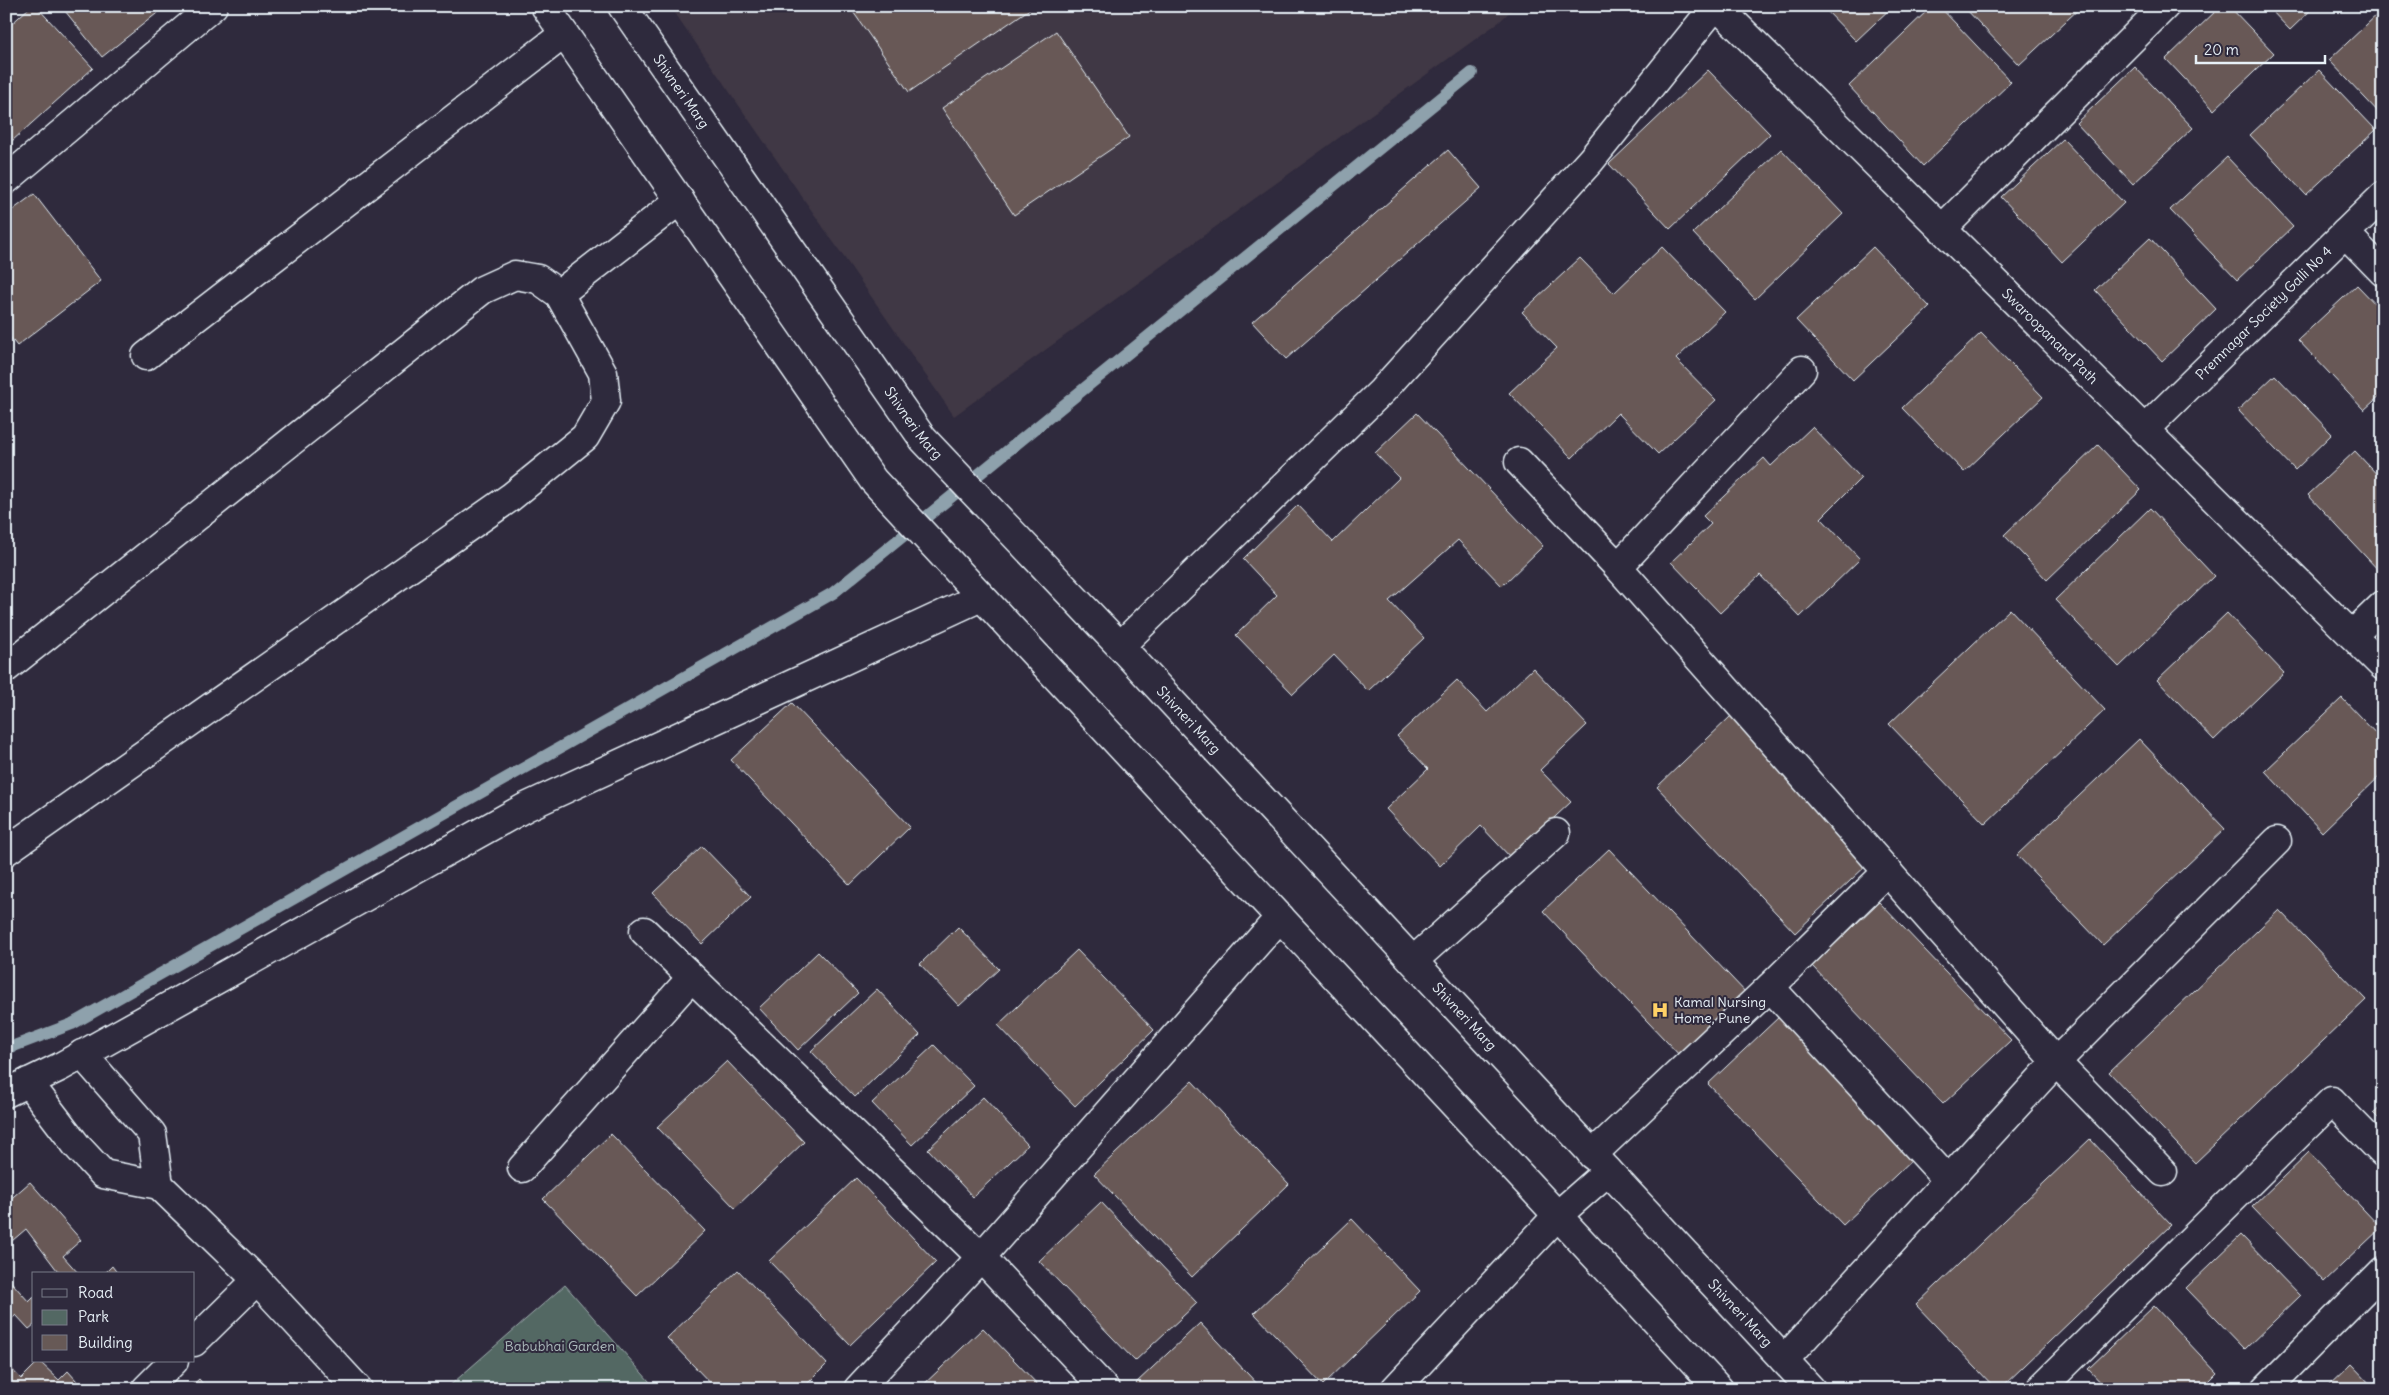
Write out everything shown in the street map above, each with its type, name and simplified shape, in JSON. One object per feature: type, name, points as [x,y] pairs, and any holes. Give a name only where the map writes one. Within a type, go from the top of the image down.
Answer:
[{"type":"street","points":[[6,180],[213,6]]},
{"type":"street","points":[[545,6],[873,480],[1719,1389]]},
{"type":"street","name":"Shivneri Marg","points":[[622,6],[923,440],[1120,646],[1810,1389]]},
{"type":"street","points":[[1120,646],[1382,391],[1591,160],[1716,6]]},
{"type":"street","name":"Swaroopanand Path","points":[[1716,6],[1943,228],[2383,666]]},
{"type":"street","points":[[1943,228],[2164,6]]},
{"type":"street","points":[[146,356],[564,34]]},
{"type":"street","name":"Premnagar Society Galli No 4","points":[[2145,429],[2383,196]]},
{"type":"street","points":[[559,294],[680,200]]},
{"type":"street","points":[[2346,233],[2383,272]]},
{"type":"street","points":[[6,668],[482,290],[515,274],[538,279],[559,294],[603,373],[606,401],[585,437],[511,496],[6,851]]},
{"type":"street","points":[[1618,567],[1802,370]]},
{"type":"street","points":[[1519,462],[1618,567],[2056,1062],[2163,1172]]},
{"type":"street","points":[[358,1389],[257,1280],[159,1185],[103,1174],[17,1088],[82,1054],[526,807],[981,597]]},
{"type":"street","points":[[2352,635],[2383,606]]},
{"type":"street","points":[[1413,961],[1556,832]]},
{"type":"street","points":[[1784,1360],[2056,1062],[2277,841]]},
{"type":"street","points":[[1395,1389],[1558,1215],[1600,1163],[1770,987],[1888,871]]},
{"type":"street","points":[[858,1389],[981,1257],[1280,917]]},
{"type":"street","points":[[644,931],[981,1257],[1106,1389]]},
{"type":"street","points":[[522,1168],[691,978]]},
{"type":"street","points":[[1770,987],[1948,1180]]},
{"type":"street","points":[[82,1054],[152,1134],[159,1185]]},
{"type":"street","points":[[2040,1389],[2332,1101],[2383,1153]]},
{"type":"street","points":[[2266,1389],[2383,1271]]},
{"type":"street","points":[[195,1341],[257,1280]]},
{"type":"street","points":[[146,1389],[173,1362]]},
{"type":"shaded area","points":[[670,6],[1516,6],[1499,22],[954,416]]},
{"type":"green space","name":"Babubhai Garden","points":[[565,1285],[656,1389],[446,1389]]},
{"type":"building","points":[[31,6],[36,6],[93,68],[12,141],[6,135],[6,29]]},
{"type":"building","points":[[61,6],[166,6],[102,57]]},
{"type":"building","points":[[849,6],[1034,6],[909,92]]},
{"type":"building","points":[[1822,6],[1893,6],[1856,41]]},
{"type":"building","points":[[1932,6],[1939,6],[2011,82],[1923,166],[1849,86]]},
{"type":"building","points":[[1963,6],[2082,6],[2019,65]]},
{"type":"building","points":[[2221,6],[2229,6],[2274,53],[2214,110],[2166,59]]},
{"type":"building","points":[[2267,6],[2315,6],[2290,30]]},
{"type":"building","points":[[2383,9],[2383,117],[2329,60]]},
{"type":"building","points":[[1056,31],[1129,137],[1014,215],[942,108]]},
{"type":"building","points":[[2135,67],[2193,128],[2133,184],[2076,123]]},
{"type":"building","points":[[1708,70],[1770,134],[1670,229],[1609,164]]},
{"type":"building","points":[[2319,70],[2376,130],[2306,195],[2250,135]]},
{"type":"building","points":[[2063,139],[2124,203],[2062,262],[2001,197]]},
{"type":"building","points":[[1781,149],[1843,214],[1755,299],[1693,233]]},
{"type":"building","points":[[1448,150],[1481,188],[1286,359],[1252,322]]},
{"type":"building","points":[[2227,157],[2293,227],[2237,280],[2170,210]]},
{"type":"building","points":[[34,194],[101,281],[17,346],[6,332],[6,215]]},
{"type":"building","points":[[2150,238],[2216,309],[2162,361],[2095,290]]},
{"type":"building","points":[[1662,247],[1725,312],[1676,359],[1716,400],[1658,454],[1618,413],[1572,458],[1509,393],[1557,348],[1522,312],[1580,258],[1614,293]]},
{"type":"building","points":[[1873,247],[1930,307],[1853,380],[1796,320]]},
{"type":"building","points":[[2357,285],[2383,312],[2383,393],[2364,410],[2298,340]]},
{"type":"building","points":[[1981,333],[2043,397],[1964,472],[1902,408]]},
{"type":"building","points":[[2275,375],[2332,434],[2295,470],[2238,410]]},
{"type":"building","points":[[1417,413],[1543,546],[1502,586],[1458,540],[1389,601],[1424,638],[1368,691],[1334,655],[1293,694],[1236,635],[1277,595],[1243,559],[1298,505],[1333,542],[1399,478],[1375,453]]},
{"type":"building","points":[[1812,427],[1861,478],[1821,518],[1860,559],[1800,617],[1760,575],[1720,613],[1671,562],[1711,524],[1703,516],[1764,458],[1771,466]]},
{"type":"building","points":[[2098,445],[2141,490],[2047,580],[2004,535]]},
{"type":"building","points":[[2355,451],[2383,481],[2381,573],[2308,495]]},
{"type":"building","points":[[2150,508],[2214,576],[2119,667],[2055,600]]},
{"type":"building","points":[[2010,609],[2105,710],[1985,824],[1889,724]]},
{"type":"building","points":[[2227,613],[2284,673],[2214,740],[2157,680]]},
{"type":"building","points":[[1533,668],[1587,725],[1540,770],[1571,802],[1511,858],[1481,826],[1440,866],[1386,809],[1428,769],[1397,736],[1457,680],[1487,712]]},
{"type":"building","points":[[2342,698],[2383,741],[2383,773],[2322,832],[2265,771]]},
{"type":"building","points":[[792,703],[910,827],[850,885],[731,760]]},
{"type":"building","points":[[1731,716],[1870,862],[1795,933],[1657,787]]},
{"type":"building","points":[[2139,739],[2225,829],[2103,945],[2017,855]]},
{"type":"building","points":[[702,846],[751,897],[702,944],[653,893]]},
{"type":"building","points":[[1609,849],[1749,996],[1683,1059],[1543,911]]},
{"type":"building","points":[[1879,902],[2011,1040],[1943,1104],[1812,966]]},
{"type":"building","points":[[2279,910],[2366,1000],[2195,1163],[2109,1072]]},
{"type":"building","points":[[958,927],[999,969],[959,1006],[920,964]]},
{"type":"building","points":[[1077,950],[1154,1030],[1075,1106],[998,1025]]},
{"type":"building","points":[[818,952],[858,993],[798,1050],[759,1008]]},
{"type":"building","points":[[877,989],[920,1035],[855,1097],[811,1051]]},
{"type":"building","points":[[1780,1016],[1915,1157],[1843,1225],[1708,1084]]},
{"type":"building","points":[[934,1045],[974,1086],[912,1145],[872,1103]]},
{"type":"building","points":[[727,1061],[804,1142],[735,1208],[657,1127]]},
{"type":"building","points":[[1192,1081],[1289,1184],[1192,1277],[1094,1174]]},
{"type":"building","points":[[983,1097],[1028,1145],[973,1197],[928,1149]]},
{"type":"building","points":[[2383,1104],[2383,1123],[2373,1113]]},
{"type":"building","points":[[611,1134],[705,1231],[637,1296],[543,1199]]},
{"type":"building","points":[[2090,1139],[2171,1225],[2000,1389],[1996,1389],[1916,1305]]},
{"type":"building","points":[[2309,1152],[2381,1228],[2324,1282],[2252,1207]]},
{"type":"building","points":[[856,1178],[936,1262],[850,1345],[769,1261]]},
{"type":"building","points":[[30,1182],[81,1240],[63,1256],[77,1272],[58,1272],[26,1229],[6,1246],[6,1203]]},
{"type":"building","points":[[1101,1202],[1197,1303],[1135,1361],[1039,1261]]},
{"type":"building","points":[[1352,1219],[1420,1291],[1323,1385],[1254,1313]]},
{"type":"building","points":[[2241,1235],[2300,1296],[2245,1349],[2186,1288]]},
{"type":"building","points":[[112,1266],[116,1272],[106,1272]]},
{"type":"building","points":[[738,1270],[827,1364],[802,1389],[716,1389],[667,1338]]},
{"type":"building","points":[[6,1276],[29,1302],[32,1299],[32,1327],[29,1329],[16,1315],[6,1324]]},
{"type":"building","points":[[2154,1306],[2217,1373],[2201,1389],[2107,1389],[2088,1369]]},
{"type":"building","points":[[1200,1323],[1262,1389],[1141,1389],[1136,1383]]},
{"type":"building","points":[[983,1328],[1042,1389],[919,1389]]},
{"type":"building","points":[[40,1362],[59,1380],[68,1371],[84,1389],[11,1389],[12,1387],[6,1381],[6,1363],[21,1379]]},
{"type":"building","points":[[2351,1364],[2375,1389],[2325,1389]]},
{"type":"building","points":[[199,1379],[207,1389],[188,1389]]},
{"type":"waterway","points":[[6,1049],[72,1024],[833,593],[1472,73]]},
{"type":"place","name":"Kamal Nursing Home, Pune","points":[[1660,1010]]}]
